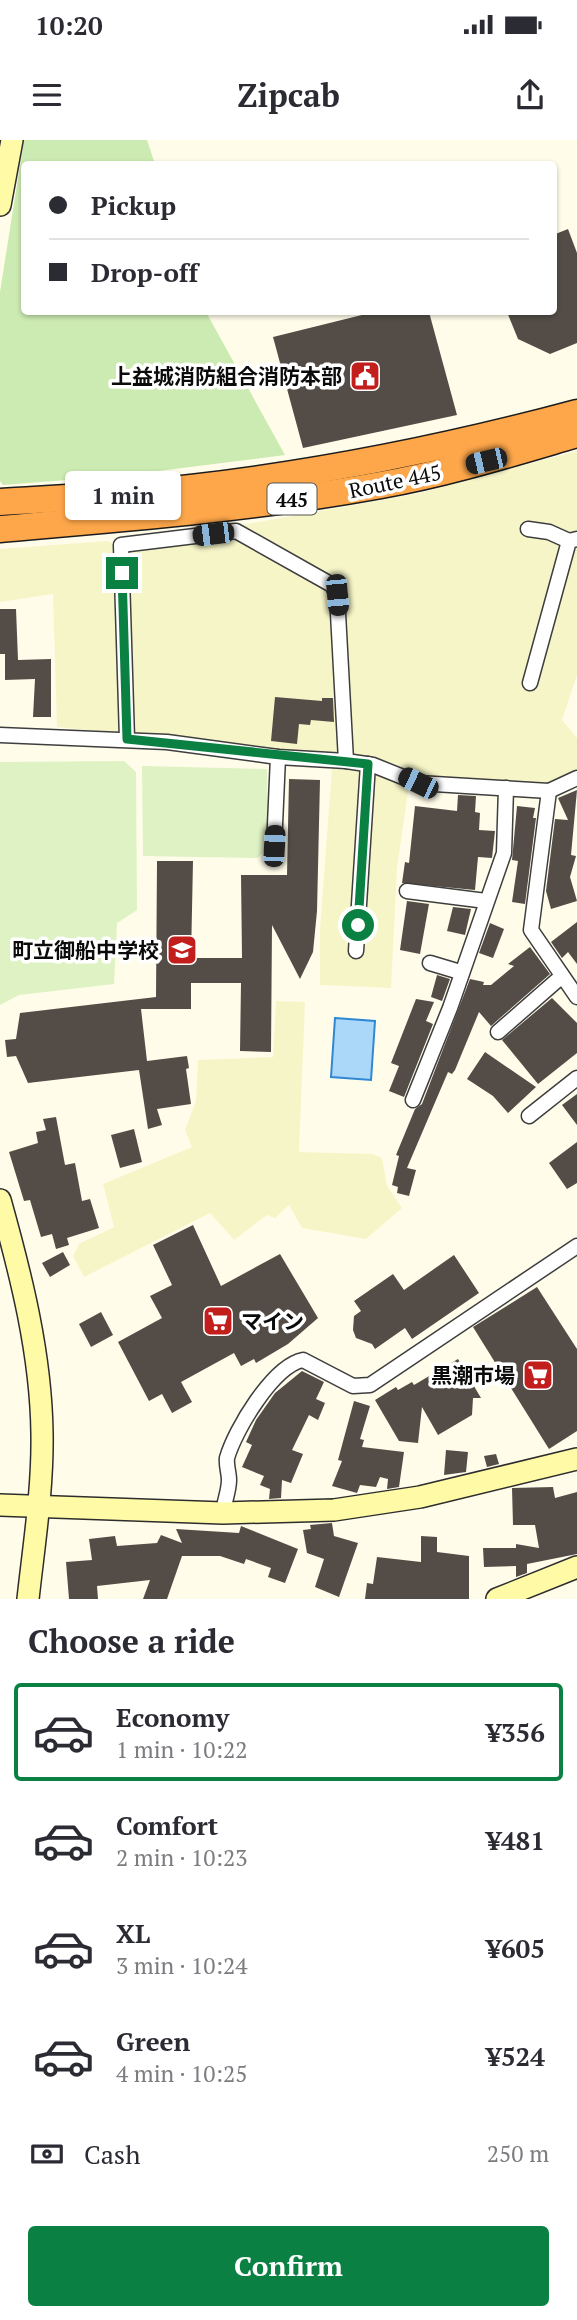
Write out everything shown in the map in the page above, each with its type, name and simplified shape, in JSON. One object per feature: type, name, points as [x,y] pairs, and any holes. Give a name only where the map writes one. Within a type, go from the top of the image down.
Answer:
[{"type":"highway","name":"445","points":[[0,502],[191,488],[315,470],[408,454],[577,413]]},
{"type":"highway","name":"Route 445","points":[[0,529],[234,519],[486,461],[577,433]]},
{"type":"street","points":[[0,205],[12,140]]},
{"type":"street","points":[[127,739],[121,545],[234,519],[332,585],[337,595],[346,761]]},
{"type":"street","points":[[528,529],[573,540],[530,683]]},
{"type":"street","points":[[0,735],[127,739],[278,757],[346,761],[368,764],[418,783],[550,791],[577,778]]},
{"type":"street","points":[[274,846],[278,757]]},
{"type":"street","points":[[356,951],[368,764]]},
{"type":"street","points":[[414,1100],[450,1008],[460,972],[504,853],[506,788]]},
{"type":"street","points":[[550,791],[531,930],[577,998]]},
{"type":"street","points":[[407,891],[486,901]]},
{"type":"street","points":[[430,964],[460,972]]},
{"type":"street","points":[[498,1032],[562,976]]},
{"type":"street","points":[[528,1116],[577,1078]]},
{"type":"street","points":[[0,1200],[31,1322],[42,1432],[39,1505],[28,1599]]},
{"type":"street","points":[[223,1513],[229,1481],[227,1460],[241,1430],[271,1381],[296,1362],[303,1360],[353,1386],[370,1385],[577,1246]]},
{"type":"street","points":[[0,1505],[223,1513],[334,1510],[420,1497],[577,1459]]},
{"type":"street","points":[[497,1599],[577,1567]]},
{"type":"green space","points":[[24,140],[147,140],[154,161],[21,161],[21,315],[208,315],[285,455],[118,476],[3,485],[0,481],[0,292]]},
{"type":"green space","points":[[577,451],[577,675],[562,720],[577,738],[577,771],[552,784],[416,775],[395,764],[354,757],[57,727],[53,594],[0,602],[0,549],[107,541],[134,550],[235,538],[242,525],[416,494]]},
{"type":"green space","points":[[124,761],[136,772],[137,910],[117,923],[114,984],[19,995],[0,1005],[0,762]]},
{"type":"green space","points":[[142,766],[267,769],[268,847],[258,858],[143,856]]},
{"type":"green space","points":[[332,768],[374,771],[409,785],[397,868],[391,988],[320,985],[320,929]]},
{"type":"green space","points":[[276,1001],[305,1002],[299,1152],[373,1154],[382,1158],[387,1186],[402,1208],[366,1239],[302,1228],[289,1205],[275,1218],[267,1215],[234,1240],[210,1213],[84,1277],[73,1256],[79,1244],[114,1227],[103,1184],[192,1147],[185,1130],[196,1101],[198,1060],[273,1057]]},
{"type":"water","points":[[335,1018],[375,1021],[371,1080],[331,1077]]},
{"type":"building","points":[[568,229],[577,253],[577,343],[550,354],[518,339],[508,315],[557,315],[557,233]]},
{"type":"building","name":"上益城消防組合消防本部","points":[[362,315],[430,315],[457,415],[303,448],[273,337]]},
{"type":"building","points":[[0,609],[16,609],[18,660],[51,659],[51,717],[33,717],[35,679],[5,680],[5,654],[0,654]]},
{"type":"building","points":[[275,697],[322,701],[322,698],[333,698],[334,722],[311,720],[310,725],[299,724],[297,744],[271,741]]},
{"type":"building","points":[[289,779],[320,780],[317,911],[313,952],[300,979],[272,925],[271,1052],[240,1051],[241,983],[191,983],[191,1009],[141,1009],[147,1061],[187,1056],[191,1104],[157,1109],[162,1125],[148,1129],[139,1070],[28,1083],[16,1056],[7,1057],[5,1040],[16,1039],[20,1013],[156,997],[157,861],[193,861],[191,958],[242,958],[241,875],[287,875]]},
{"type":"building","points":[[577,790],[571,855],[576,856],[570,877],[577,901],[551,909],[546,891],[555,819],[568,820],[558,798]]},
{"type":"building","points":[[458,795],[476,796],[475,812],[480,813],[479,830],[495,831],[492,858],[478,857],[475,890],[402,883],[405,862],[409,863],[415,806],[457,811]]},
{"type":"building","points":[[517,806],[535,808],[533,818],[536,818],[525,904],[512,902],[518,861],[512,860]]},
{"type":"building","points":[[407,901],[429,904],[420,954],[400,950]]},
{"type":"building","points":[[453,907],[471,909],[465,935],[447,931]]},
{"type":"building","points":[[577,922],[577,964],[568,952],[562,958],[551,942]]},
{"type":"building","points":[[490,923],[504,929],[493,958],[479,953]]},
{"type":"building","points":[[530,947],[550,974],[491,1026],[479,1012],[455,1070],[452,1074],[448,1072],[407,1168],[416,1170],[409,1196],[397,1193],[398,1187],[392,1185],[399,1156],[396,1155],[415,1109],[422,1104],[470,979],[484,982],[483,985],[491,985],[514,966],[508,964]]},
{"type":"building","points":[[437,975],[450,979],[442,1001],[431,997]]},
{"type":"building","points":[[552,998],[577,1023],[577,1053],[538,1084],[502,1040]]},
{"type":"building","points":[[416,999],[434,1002],[426,1021],[433,1024],[404,1097],[389,1091],[399,1066],[391,1063]]},
{"type":"building","points":[[485,1052],[536,1087],[508,1113],[493,1096],[467,1079]]},
{"type":"building","points":[[577,1094],[577,1125],[562,1105]]},
{"type":"building","points":[[56,1117],[65,1165],[75,1163],[82,1201],[90,1199],[99,1228],[67,1238],[69,1245],[56,1249],[52,1234],[41,1237],[30,1200],[24,1201],[9,1152],[38,1143],[36,1132],[46,1130],[43,1119]]},
{"type":"building","points":[[134,1129],[142,1162],[120,1168],[111,1135]]},
{"type":"building","points":[[577,1142],[577,1183],[567,1189],[549,1163]]},
{"type":"building","points":[[193,1225],[221,1286],[280,1254],[318,1318],[288,1344],[256,1363],[254,1359],[241,1366],[234,1353],[181,1382],[192,1402],[172,1413],[162,1394],[149,1401],[118,1342],[162,1318],[150,1296],[172,1285],[153,1245]]},
{"type":"building","points":[[63,1252],[70,1265],[50,1277],[42,1263]]},
{"type":"building","points":[[454,1255],[479,1293],[412,1339],[405,1328],[375,1349],[372,1344],[356,1338],[353,1330],[354,1316],[361,1311],[354,1301],[393,1274],[404,1290]]},
{"type":"building","points":[[537,1287],[577,1349],[577,1431],[549,1449],[473,1327]]},
{"type":"building","points":[[101,1312],[113,1335],[91,1347],[79,1324]]},
{"type":"building","points":[[458,1359],[481,1398],[473,1398],[472,1415],[438,1435],[422,1407],[418,1443],[399,1441],[375,1400],[396,1387],[398,1390],[412,1382],[414,1385]]},
{"type":"building","points":[[302,1371],[324,1382],[316,1399],[325,1403],[318,1420],[309,1415],[292,1450],[303,1454],[291,1483],[282,1480],[281,1498],[269,1499],[270,1489],[260,1485],[264,1476],[242,1467],[252,1445],[246,1442],[256,1420],[275,1393]]},
{"type":"building","points":[[354,1401],[370,1406],[360,1439],[364,1440],[362,1447],[404,1452],[399,1487],[387,1489],[388,1479],[380,1477],[376,1487],[360,1485],[357,1493],[332,1486],[342,1461],[338,1460]]},
{"type":"building","points":[[446,1450],[468,1452],[466,1472],[444,1475]]},
{"type":"building","points":[[496,1454],[499,1464],[487,1467],[484,1456]]},
{"type":"building","points":[[553,1487],[555,1498],[577,1492],[577,1554],[527,1564],[527,1573],[516,1577],[516,1566],[484,1567],[483,1548],[516,1548],[516,1544],[539,1548],[535,1525],[513,1525],[512,1488]]},
{"type":"building","points":[[332,1523],[334,1536],[358,1543],[339,1597],[315,1587],[324,1559],[307,1553],[303,1530],[311,1529],[310,1525]]},
{"type":"building","points":[[241,1526],[298,1549],[285,1583],[268,1577],[271,1568],[246,1559],[244,1564],[220,1556],[182,1556],[167,1599],[143,1599],[150,1580],[97,1586],[98,1599],[69,1599],[66,1562],[92,1560],[89,1539],[115,1536],[117,1546],[157,1543],[161,1535],[182,1543],[176,1529],[239,1533]]},
{"type":"building","points":[[421,1536],[437,1537],[437,1552],[469,1556],[469,1599],[365,1599],[367,1583],[373,1584],[377,1557],[421,1562]]},
{"type":"place","name":"上益城消防組合消防本部","points":[[365,376]]},
{"type":"place","name":"町立御船中学校","points":[[182,950]]},
{"type":"place","name":"マイン","points":[[218,1321]]},
{"type":"place","name":"黒潮市場","points":[[538,1375]]},
{"type":"route","points":[[122,573],[127,739],[368,764],[358,925]]}]
